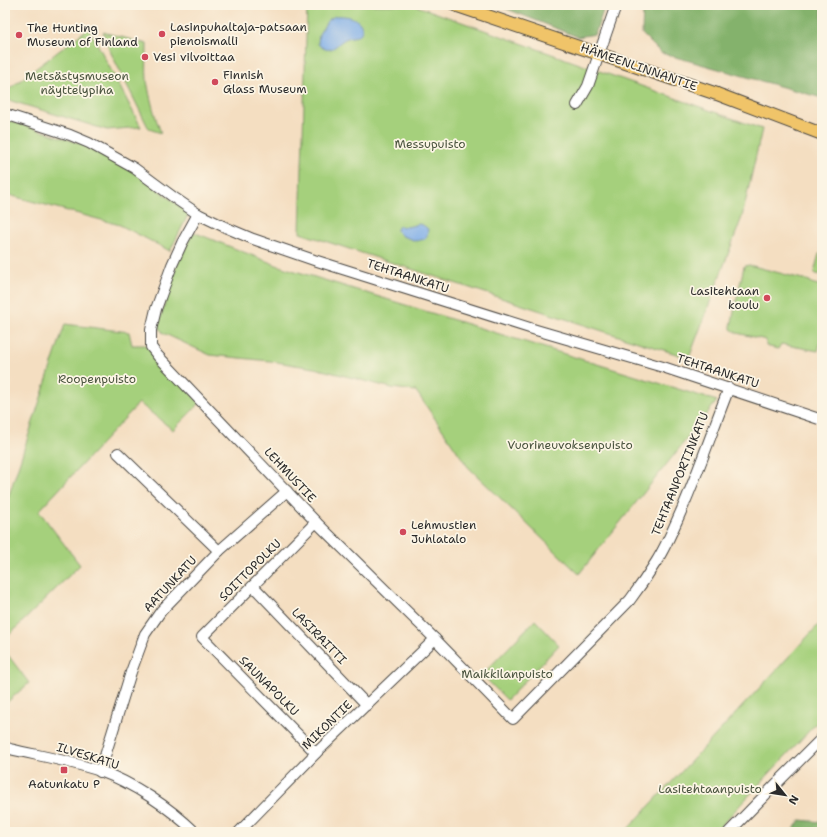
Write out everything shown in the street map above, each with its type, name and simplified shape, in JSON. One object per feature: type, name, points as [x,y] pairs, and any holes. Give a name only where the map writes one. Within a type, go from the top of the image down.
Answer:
[{"type":"main road","name":"HÄMEENLINNANTIE","points":[[455,5],[717,94],[822,134]]},
{"type":"street","points":[[576,105],[588,86],[616,5]]},
{"type":"street","name":"TEHTAANKATU","points":[[5,114],[70,135],[89,143],[134,168],[198,214],[253,239],[536,330],[663,367],[822,420]]},
{"type":"street","name":"LEHMUSTIE","points":[[198,214],[182,243],[163,288],[151,330],[151,347],[316,522],[513,719]]},
{"type":"street","name":"TEHTAANPORTINKATU","points":[[513,719],[630,600],[642,584],[663,551],[677,521],[699,470],[729,388]]},
{"type":"street","points":[[118,453],[219,551]]},
{"type":"street","name":"AATUNKATU","points":[[100,772],[135,659],[145,634],[161,611],[219,551],[287,491]]},
{"type":"street","name":"SOITTOPOLKU","points":[[202,637],[316,522]]},
{"type":"street","name":"LASIRAITTI","points":[[253,586],[367,705]]},
{"type":"street","name":"SAUNAPOLKU","points":[[202,637],[316,753]]},
{"type":"street","name":"MIKONTIE","points":[[238,832],[316,753],[435,640]]},
{"type":"street","points":[[729,832],[822,738]]},
{"type":"street","name":"ILVESKATU","points":[[5,747],[79,765],[120,780],[141,791],[178,817],[195,832]]},
{"type":"green space","name":"Messupuisto","points":[[307,5],[414,5],[762,129],[742,217],[689,358],[300,233]]},
{"type":"green space","points":[[497,5],[605,5],[595,34],[578,37]]},
{"type":"green space","points":[[643,5],[822,5],[822,98],[661,53],[642,34]]},
{"type":"green space","name":"Metsästysmuseon näyttelypiha","points":[[89,28],[141,127],[107,130],[5,99],[5,92]]},
{"type":"green space","points":[[103,32],[147,44],[147,81],[153,108],[161,133],[149,129],[109,49]]},
{"type":"green space","points":[[5,119],[85,145],[132,170],[189,213],[170,251],[120,225],[5,194]]},
{"type":"green space","name":"Vuorineuvoksenpuisto","points":[[193,232],[279,266],[717,401],[579,574],[468,467],[416,391],[392,388],[314,368],[270,361],[210,355],[163,333],[158,326],[176,267]]},
{"type":"green space","points":[[821,253],[822,275],[814,272],[819,254]]},
{"type":"green space","points":[[749,265],[810,281],[811,283],[822,286],[822,335],[818,351],[781,344],[778,349],[766,346],[766,340],[737,333],[731,329],[744,266]]},
{"type":"green space","name":"Roopenpuisto","points":[[65,324],[129,332],[132,345],[146,345],[200,403],[173,430],[139,403],[39,511],[80,565],[5,639],[5,507]]},
{"type":"green space","name":"Maikkilanpuisto","points":[[535,620],[559,645],[507,700],[482,675]]},
{"type":"green space","name":"Lasitehtaanpuisto","points":[[822,621],[822,717],[715,832],[625,832]]},
{"type":"green space","points":[[5,651],[29,683],[5,704]]},
{"type":"green space","points":[[800,820],[822,822],[822,832],[792,832]]},
{"type":"water","points":[[335,16],[347,16],[355,19],[361,24],[362,31],[357,36],[344,40],[331,49],[323,48],[318,44],[319,34],[328,20]]},
{"type":"water","points":[[419,224],[428,229],[425,239],[416,241],[402,236],[397,231],[399,226],[407,227]]},
{"type":"place","name":"Lasinpuhaltaja-patsaan pienoismalli","points":[[162,34]]},
{"type":"place","name":"The Hunting Museum of Finland","points":[[19,35]]},
{"type":"place","name":"Vesi vilvoittaa","points":[[145,57]]},
{"type":"place","name":"Finnish Glass Museum","points":[[215,82]]},
{"type":"place","name":"Lasitehtaan koulu","points":[[767,298]]},
{"type":"place","name":"Lehmustien Juhlatalo","points":[[403,532]]},
{"type":"place","name":"Aatunkatu P","points":[[64,770]]}]
